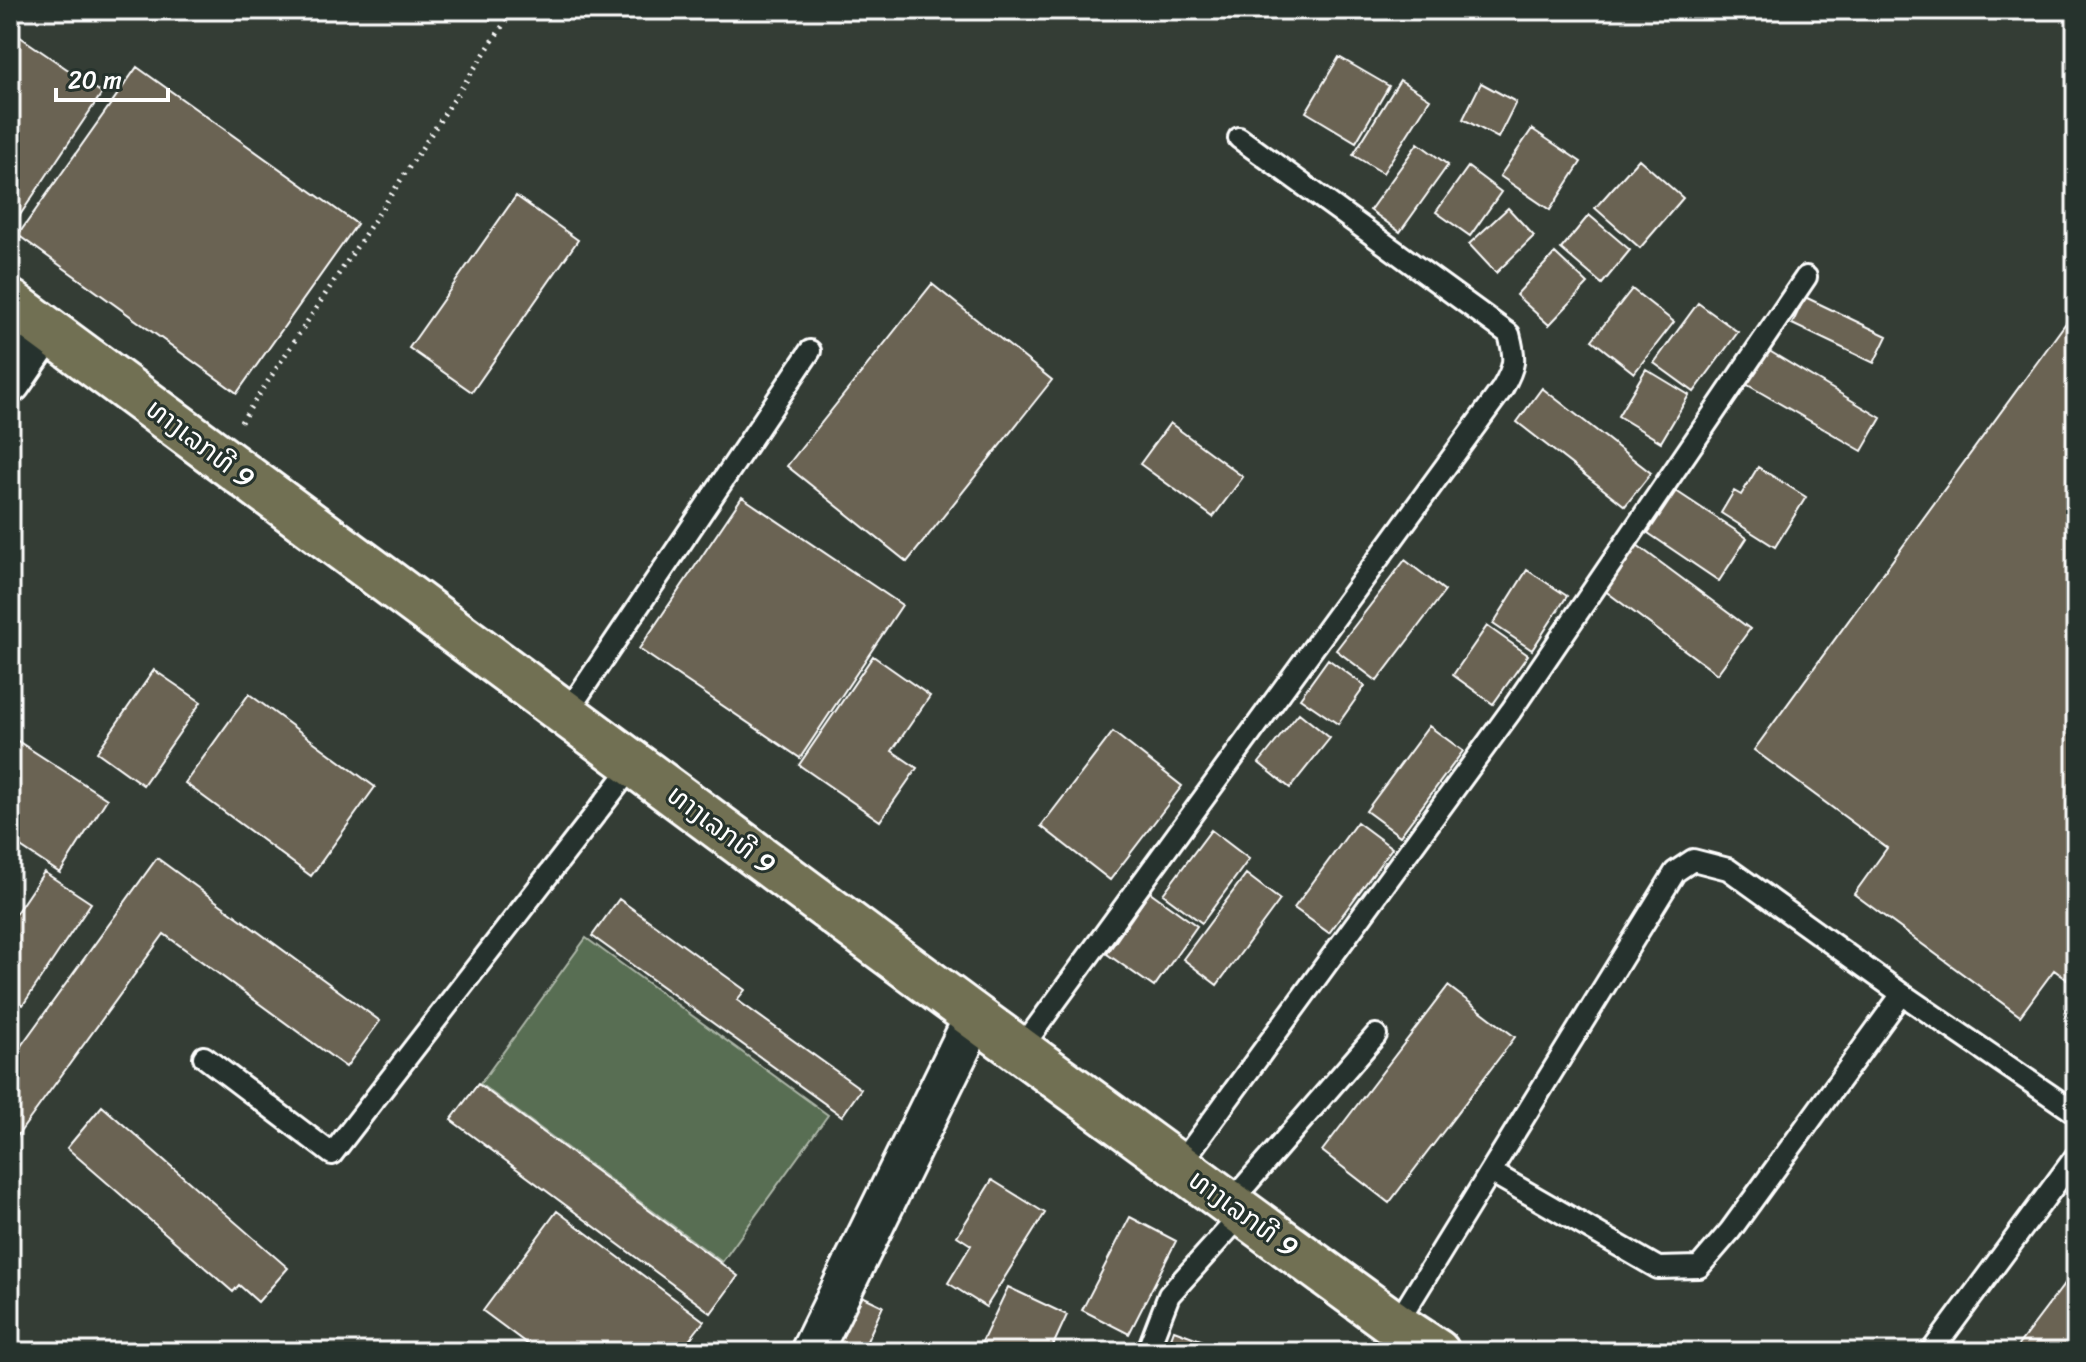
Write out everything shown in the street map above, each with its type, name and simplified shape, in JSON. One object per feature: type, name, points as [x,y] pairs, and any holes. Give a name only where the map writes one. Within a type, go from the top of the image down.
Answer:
[{"type":"main road","name":"ທາງເລກທີ 9","points":[[10,302],[975,1017],[1437,1352]]},
{"type":"street","points":[[10,383],[47,329]]},
{"type":"street","points":[[811,1352],[975,1017]]},
{"type":"lane","points":[[1020,1050],[1513,370],[1514,352],[1509,334],[1239,138]]},
{"type":"lane","points":[[1179,1166],[1511,711],[1806,277]]},
{"type":"lane","points":[[566,714],[810,351]]},
{"type":"lane","points":[[204,1057],[332,1154],[634,764]]},
{"type":"lane","points":[[1396,1325],[1675,872],[1693,860],[1728,869],[1902,994],[2076,1113]]},
{"type":"lane","points":[[1491,1172],[1658,1268],[1699,1267],[1730,1231],[1902,994]]},
{"type":"lane","points":[[1147,1352],[1169,1295],[1376,1035]]},
{"type":"lane","points":[[1931,1352],[2076,1156]]},
{"type":"path","points":[[219,456],[513,10]]},
{"type":"green space","points":[[586,938],[828,1115],[722,1262],[480,1084]]},
{"type":"building","points":[[10,30],[102,93],[12,227],[10,225]]},
{"type":"building","points":[[1339,57],[1389,86],[1356,142],[1306,112]]},
{"type":"building","points":[[137,67],[357,224],[237,393],[18,235]]},
{"type":"building","points":[[1400,80],[1430,99],[1383,173],[1353,155]]},
{"type":"building","points":[[1481,83],[1516,102],[1498,138],[1463,119]]},
{"type":"building","points":[[1532,129],[1581,162],[1550,210],[1500,176]]},
{"type":"building","points":[[1418,143],[1448,165],[1400,232],[1370,210]]},
{"type":"building","points":[[1639,159],[1683,198],[1640,248],[1595,208]]},
{"type":"building","points":[[1468,167],[1501,192],[1470,236],[1436,212]]},
{"type":"building","points":[[516,196],[578,240],[472,392],[409,348]]},
{"type":"building","points":[[1508,208],[1534,236],[1496,273],[1469,244]]},
{"type":"building","points":[[1589,215],[1630,250],[1602,284],[1561,249]]},
{"type":"building","points":[[1555,253],[1588,284],[1549,325],[1516,295]]},
{"type":"building","points":[[932,284],[1052,380],[907,562],[787,466]]},
{"type":"building","points":[[1632,289],[1674,322],[1634,373],[1592,340]]},
{"type":"building","points":[[1805,297],[1887,336],[1874,363],[1792,324]]},
{"type":"building","points":[[1698,303],[1738,332],[1694,392],[1654,363]]},
{"type":"building","points":[[2076,309],[2076,986],[2054,970],[2020,1016],[1854,894],[1887,848],[1754,750]]},
{"type":"building","points":[[1766,349],[1881,418],[1862,451],[1746,384]]},
{"type":"building","points":[[1646,369],[1689,395],[1661,442],[1618,416]]},
{"type":"building","points":[[1542,388],[1651,473],[1625,506],[1517,422]]},
{"type":"building","points":[[1170,423],[1243,477],[1213,517],[1140,464]]},
{"type":"building","points":[[1758,467],[1806,497],[1775,547],[1721,513],[1734,491],[1741,495]]},
{"type":"building","points":[[1676,491],[1747,538],[1719,581],[1648,533]]},
{"type":"building","points":[[742,497],[902,605],[800,758],[639,649]]},
{"type":"building","points":[[1637,545],[1750,629],[1717,674],[1604,590]]},
{"type":"building","points":[[1405,560],[1445,591],[1377,681],[1336,650]]},
{"type":"building","points":[[1527,570],[1567,596],[1532,650],[1493,624]]},
{"type":"building","points":[[1487,626],[1528,655],[1493,704],[1453,675]]},
{"type":"building","points":[[873,656],[930,696],[892,751],[917,768],[880,821],[799,765]]},
{"type":"building","points":[[1328,659],[1365,686],[1338,724],[1300,698]]},
{"type":"building","points":[[154,670],[201,702],[143,785],[97,752]]},
{"type":"building","points":[[249,694],[375,787],[311,876],[185,783]]},
{"type":"building","points":[[1299,713],[1330,738],[1290,788],[1259,763]]},
{"type":"building","points":[[1429,726],[1463,751],[1400,836],[1366,811]]},
{"type":"building","points":[[1113,732],[1182,786],[1110,880],[1041,826]]},
{"type":"building","points":[[10,736],[107,799],[60,873],[10,840]]},
{"type":"building","points":[[1357,822],[1392,848],[1329,933],[1294,908]]},
{"type":"building","points":[[1211,830],[1249,859],[1202,923],[1163,894]]},
{"type":"building","points":[[157,858],[380,1021],[346,1067],[164,934],[10,1146],[10,1061]]},
{"type":"building","points":[[44,872],[91,903],[23,1005],[10,997],[10,922]]},
{"type":"building","points":[[1246,874],[1280,900],[1217,985],[1183,959]]},
{"type":"building","points":[[1150,892],[1197,926],[1154,987],[1107,954]]},
{"type":"building","points":[[619,899],[745,990],[737,1000],[861,1089],[842,1116],[592,936]]},
{"type":"building","points":[[1448,986],[1515,1037],[1389,1203],[1322,1151]]},
{"type":"building","points":[[478,1084],[738,1276],[711,1313],[451,1120]]},
{"type":"building","points":[[102,1106],[288,1268],[258,1302],[239,1285],[233,1292],[67,1148]]},
{"type":"building","points":[[992,1180],[1045,1213],[986,1307],[948,1283],[971,1245],[957,1236]]},
{"type":"building","points":[[557,1211],[704,1321],[680,1352],[538,1352],[483,1311]]},
{"type":"building","points":[[1130,1217],[1176,1241],[1129,1334],[1082,1310]]},
{"type":"building","points":[[2076,1269],[2076,1352],[2013,1352]]},
{"type":"building","points":[[1008,1287],[1067,1315],[1050,1352],[993,1352],[980,1346]]},
{"type":"building","points":[[860,1295],[883,1306],[862,1352],[834,1352]]},
{"type":"building","points":[[1174,1330],[1233,1352],[1166,1352]]}]
